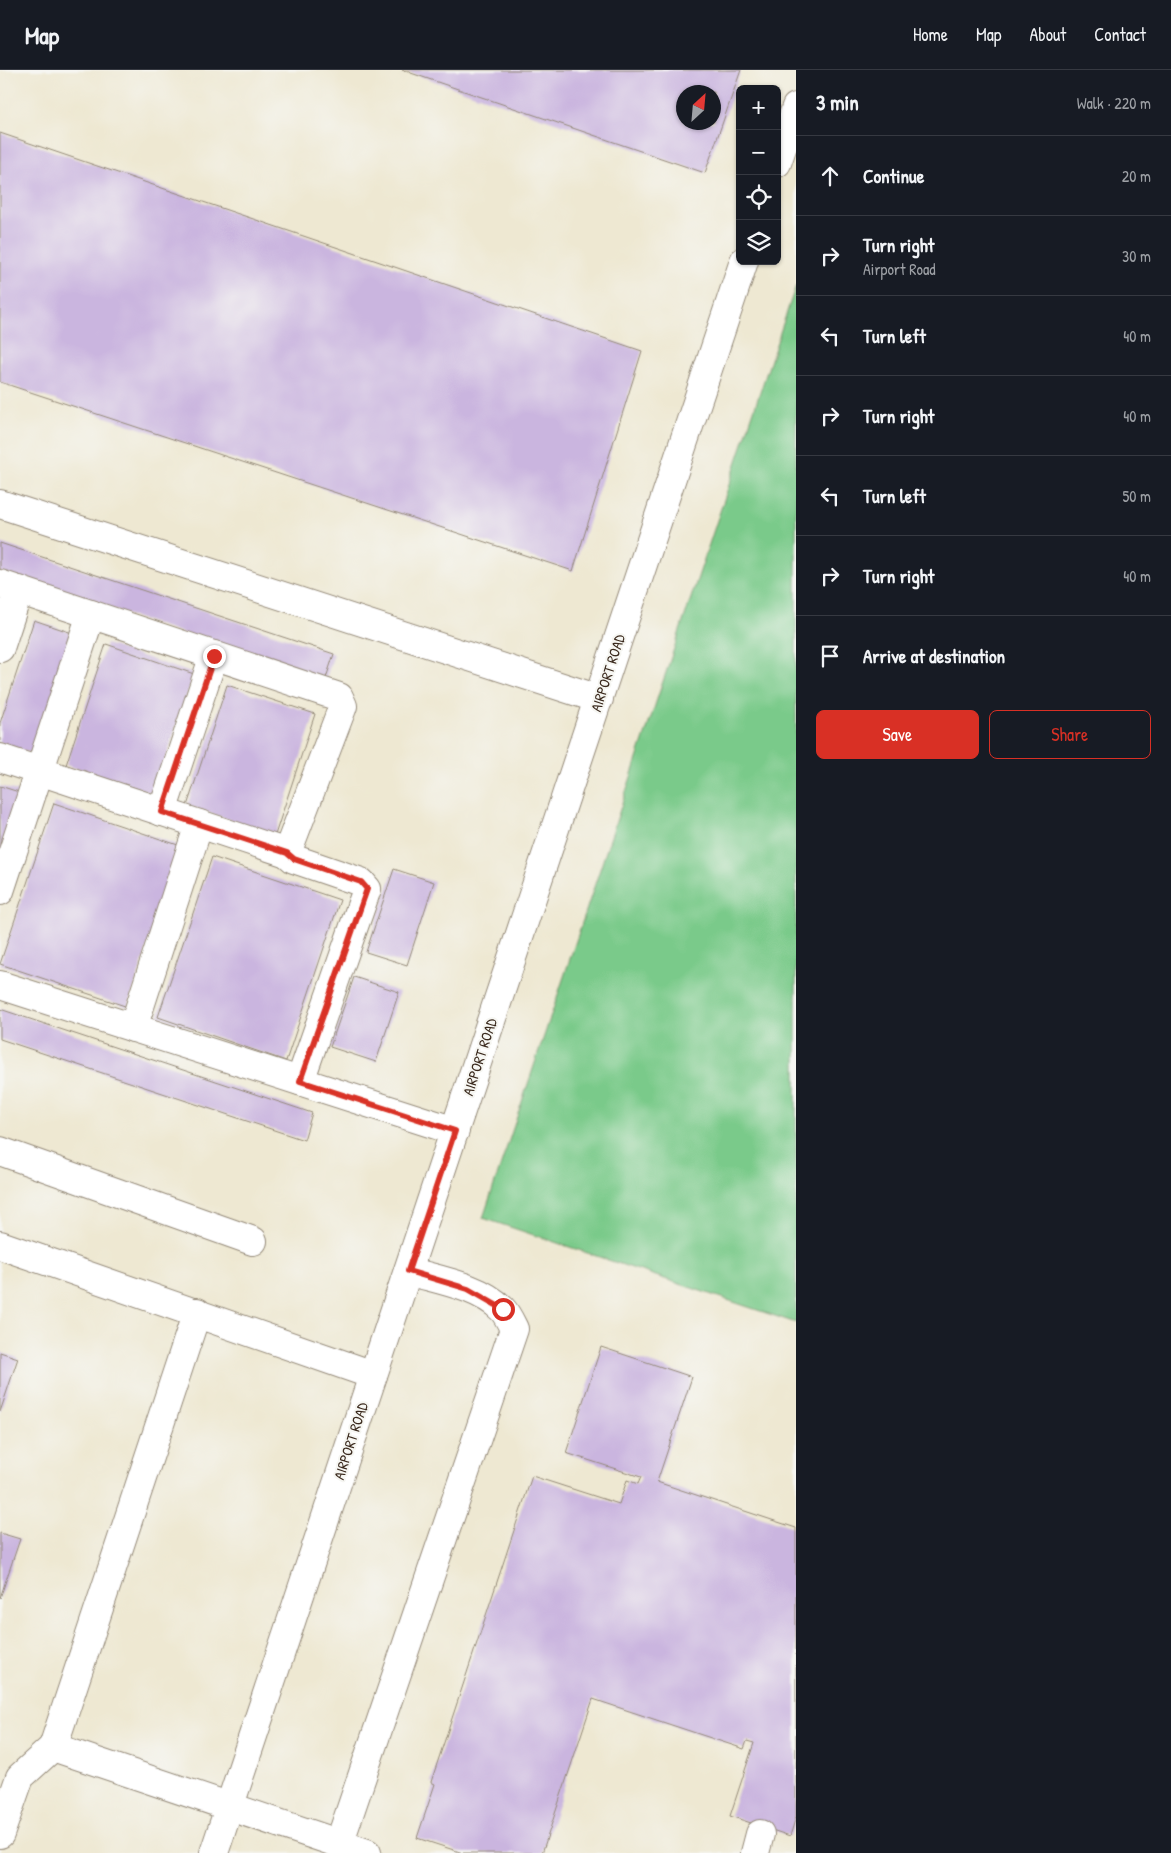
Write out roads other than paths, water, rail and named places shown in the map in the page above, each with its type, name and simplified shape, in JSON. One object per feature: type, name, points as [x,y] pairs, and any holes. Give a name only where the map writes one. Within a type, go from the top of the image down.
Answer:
[{"type":"street","points":[[781,151],[796,107]]},
{"type":"street","name":"AIRPORT ROAD","points":[[214,1853],[743,265]]},
{"type":"street","points":[[0,504],[599,699]]},
{"type":"street","points":[[0,648],[9,587],[339,698],[343,706],[287,853]]},
{"type":"street","points":[[0,891],[90,614]]},
{"type":"street","points":[[162,812],[214,656]]},
{"type":"street","points":[[0,758],[287,853],[294,859],[361,882],[367,889],[300,1081]]},
{"type":"street","points":[[133,1028],[199,824]]},
{"type":"street","points":[[0,985],[455,1131]]},
{"type":"street","points":[[0,1151],[253,1241]]},
{"type":"street","points":[[0,1245],[197,1312],[373,1375]]},
{"type":"street","points":[[339,1844],[514,1329],[503,1309],[482,1296],[468,1289],[408,1271]]},
{"type":"street","points":[[0,1834],[20,1777],[54,1748],[197,1312]]},
{"type":"street","points":[[54,1748],[366,1853]]}]
